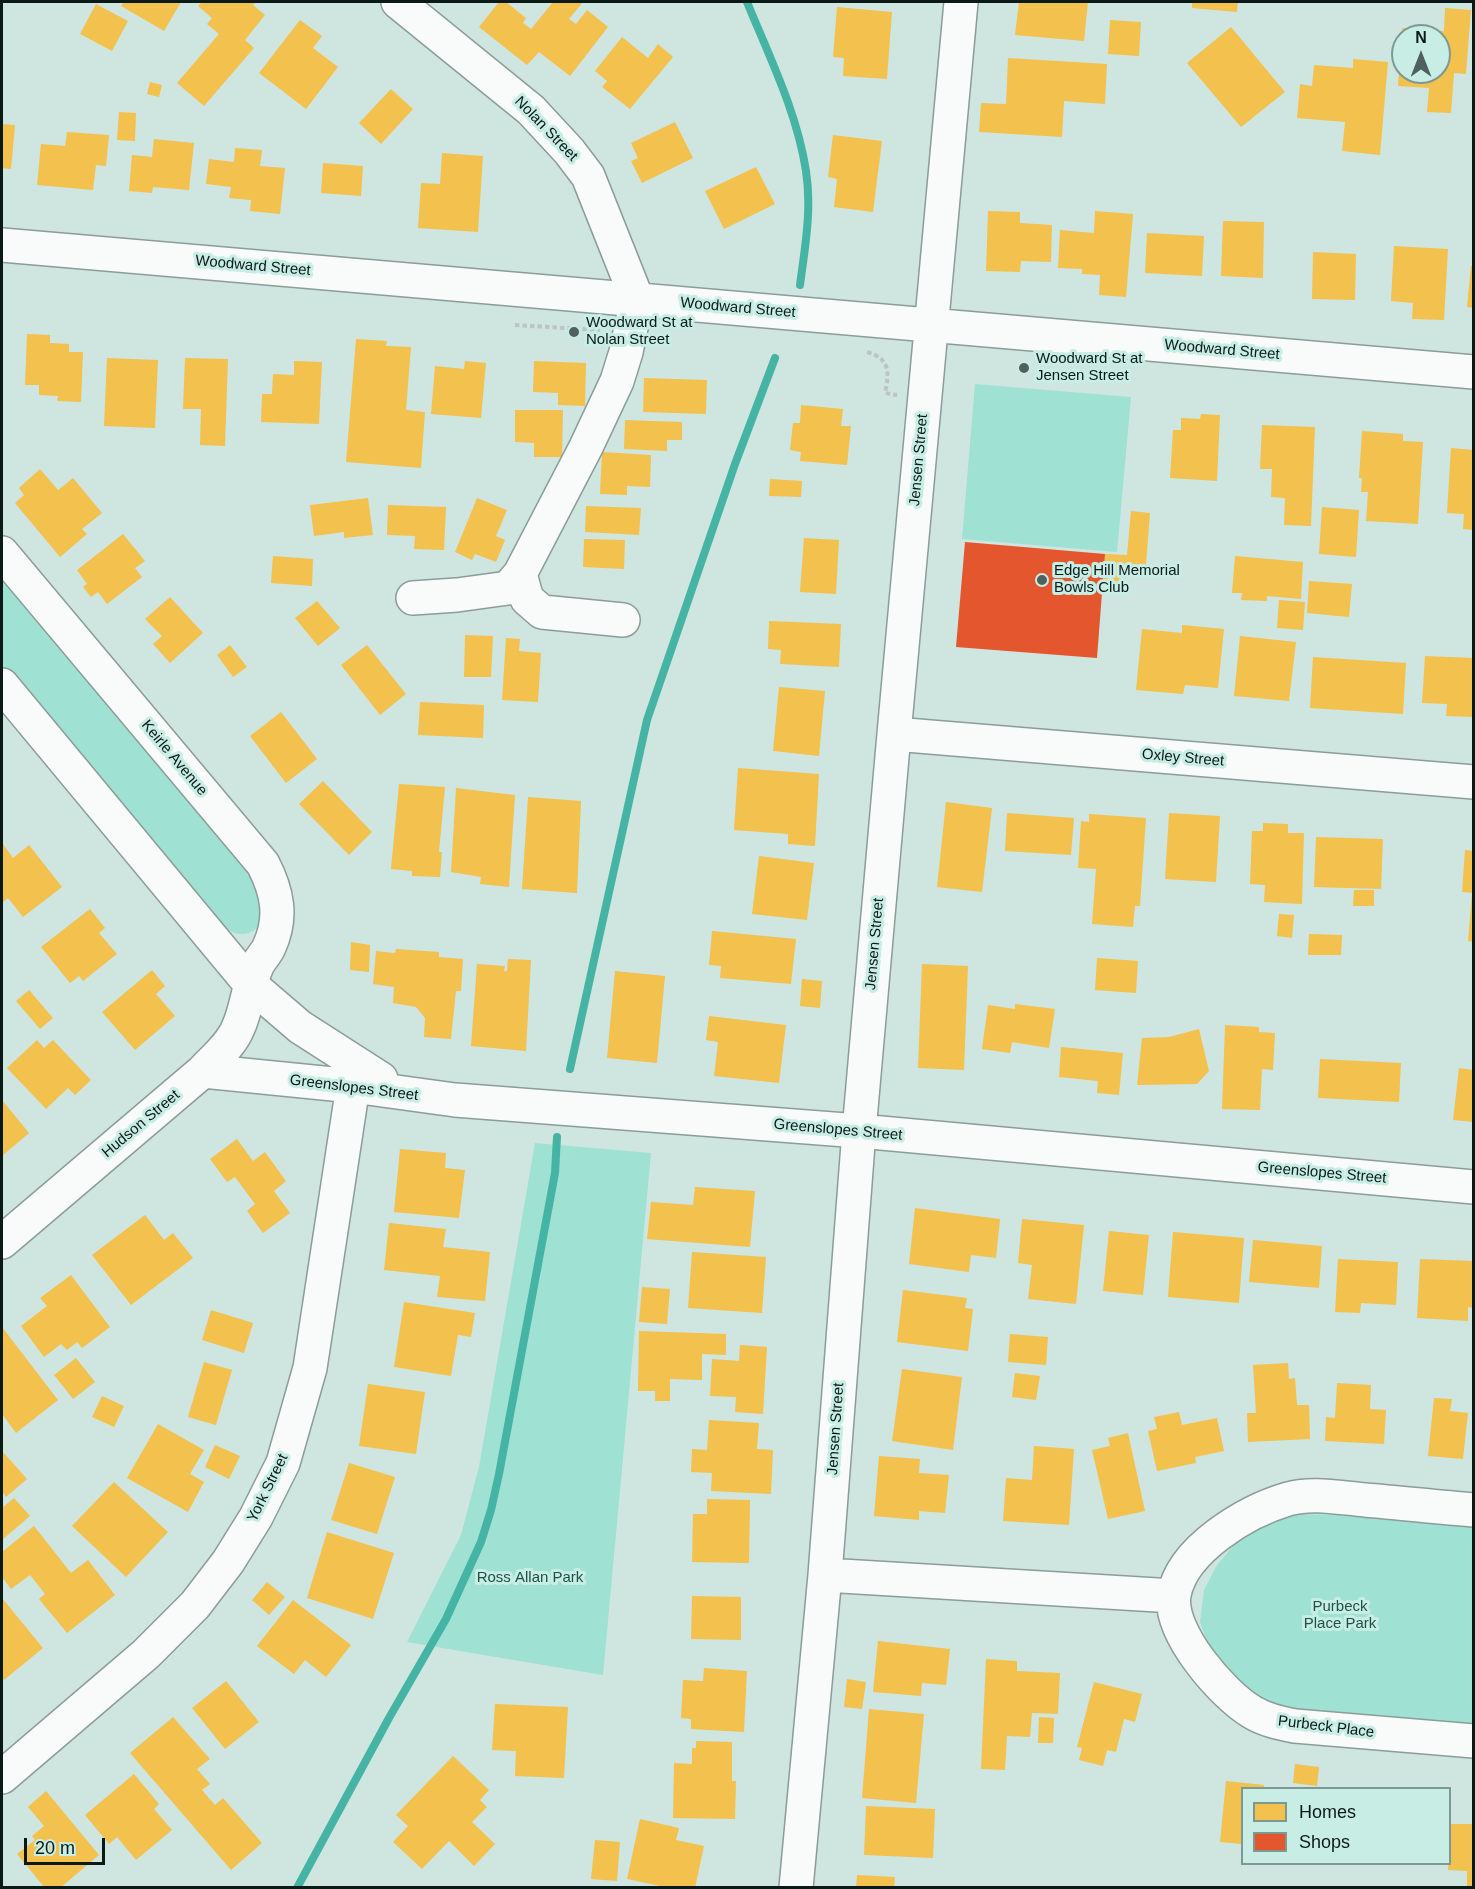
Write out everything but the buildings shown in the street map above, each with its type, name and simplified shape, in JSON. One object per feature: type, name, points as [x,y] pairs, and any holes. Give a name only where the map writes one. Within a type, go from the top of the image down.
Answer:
[{"type":"street","name":"Nolan Street","points":[[398,2],[531,110],[569,151],[588,176],[637,299]]},
{"type":"street","name":"Jensen Street","points":[[796,1887],[825,1575],[859,1131],[961,2]]},
{"type":"street","name":"Woodward Street","points":[[2,245],[1473,372]]},
{"type":"street","points":[[413,598],[508,588],[520,574],[586,447],[617,381],[637,299]]},
{"type":"street","name":"Keirle Avenue","points":[[2,553],[263,864],[277,899],[278,922],[269,947],[256,966],[251,985]]},
{"type":"street","points":[[520,574],[527,599],[542,612],[624,620]]},
{"type":"street","points":[[2,685],[251,985],[358,1077]]},
{"type":"street","name":"Oxley Street","points":[[894,734],[1473,782]]},
{"type":"street","name":"Hudson Street","points":[[2,1242],[203,1071],[226,1047],[238,1029],[251,985]]},
{"type":"street","name":"Greenslopes Street","points":[[203,1071],[358,1077],[383,1080],[402,1088],[455,1100],[859,1131],[1473,1187]]},
{"type":"street","name":"York Street","points":[[6,1763],[146,1654],[195,1605],[228,1562],[256,1517],[283,1463],[310,1368],[358,1077]]},
{"type":"street","points":[[825,1575],[1174,1596],[1180,1577],[1213,1538],[1237,1521],[1264,1507],[1290,1498],[1319,1496],[1473,1510]]},
{"type":"street","name":"Purbeck Place","points":[[1174,1596],[1176,1617],[1187,1641],[1210,1674],[1252,1712],[1273,1721],[1295,1726],[1473,1741]]},
{"type":"path","points":[[515,325],[630,332]]},
{"type":"path","points":[[859,351],[870,353],[883,360],[889,372],[885,393],[925,398]]},
{"type":"green space","points":[[975,384],[1131,397],[1117,552],[962,539]]},
{"type":"green space","points":[[2,566],[247,860],[264,899],[260,926],[248,933],[238,934],[217,922],[2,666]]},
{"type":"green space","name":"Ross Allan Park","points":[[535,1143],[651,1153],[603,1675],[407,1642],[461,1535],[479,1467]]},
{"type":"green space","name":"Purbeck Place Park","points":[[1298,1514],[1337,1515],[1473,1527],[1473,1728],[1285,1711],[1254,1699],[1211,1653],[1200,1622],[1204,1590],[1217,1565],[1234,1545],[1270,1522]]},
{"type":"waterway","points":[[747,2],[789,106],[802,149],[808,185],[808,214],[800,285]]},
{"type":"waterway","points":[[570,1069],[647,720],[735,464],[775,358]]},
{"type":"waterway","points":[[297,1888],[389,1718],[446,1619],[481,1542],[499,1474],[555,1173],[557,1137]]},
{"type":"place","name":"Woodward St at Nolan Street","points":[[574,332]]},
{"type":"place","name":"Woodward St at Jensen Street","points":[[1024,368]]},
{"type":"place","name":"Edge Hill Memorial Bowls Club","points":[[1042,580]]}]
